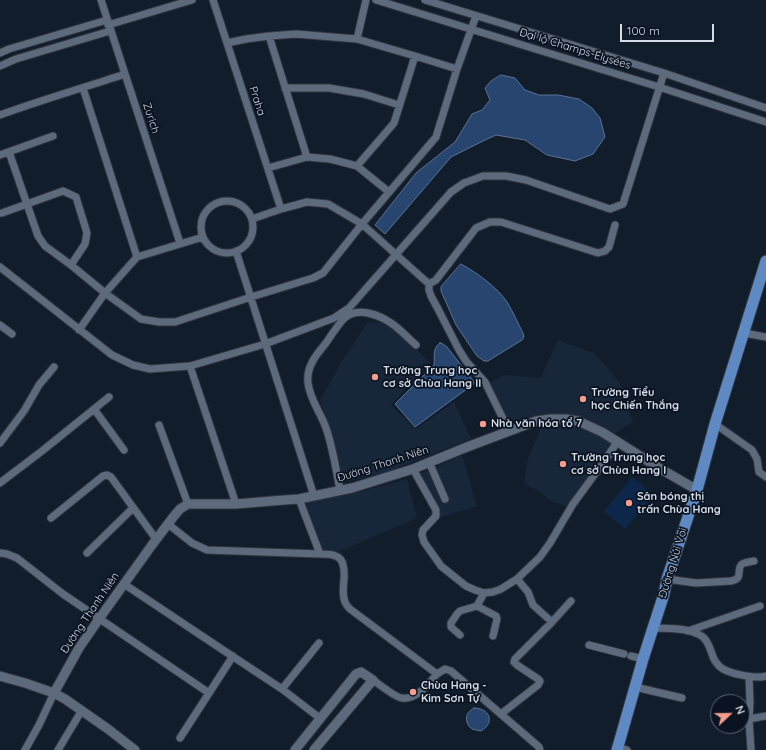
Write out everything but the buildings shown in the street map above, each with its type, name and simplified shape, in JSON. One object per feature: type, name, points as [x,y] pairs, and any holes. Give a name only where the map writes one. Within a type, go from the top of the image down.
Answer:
[{"type":"main road","name":"Đường Núi Voi","points":[[621,749],[635,687],[652,628],[664,594],[766,261]]},
{"type":"street","name":"Zurich","points":[[101,0],[180,243]]},
{"type":"street","points":[[0,52],[109,25],[192,0]]},
{"type":"street","name":"Praha","points":[[215,0],[227,43],[281,209]]},
{"type":"street","points":[[357,39],[366,0]]},
{"type":"street","name":"Đại lộ Champs-Élysées","points":[[376,0],[659,87],[766,122]]},
{"type":"street","name":"Đại lộ Champs-Élysées","points":[[425,0],[664,73],[766,108]]},
{"type":"street","points":[[9,152],[38,236],[45,246],[141,319],[159,322],[175,322],[313,278],[323,273],[362,224],[436,138],[457,69],[476,16]]},
{"type":"street","points":[[0,66],[109,25]]},
{"type":"street","points":[[227,43],[269,36],[296,34],[357,39],[457,69]]},
{"type":"street","points":[[269,36],[306,157]]},
{"type":"street","points":[[357,166],[394,123],[415,56]]},
{"type":"street","points":[[0,267],[112,355],[133,365],[150,369],[190,366],[266,344],[334,318],[349,308],[451,192],[464,184],[483,176],[506,176],[526,180],[610,209],[622,204],[664,73]]},
{"type":"street","points":[[0,115],[26,105],[125,74]]},
{"type":"street","points":[[83,88],[137,257]]},
{"type":"street","points":[[285,88],[329,88],[364,94],[399,105]]},
{"type":"street","points":[[0,156],[53,136]]},
{"type":"street","points":[[268,168],[306,157],[330,158],[357,166],[389,192]]},
{"type":"street","points":[[2,213],[63,191],[76,197],[87,233],[85,244],[71,265]]},
{"type":"street","points":[[221,201],[236,202],[243,206],[249,212],[252,219],[252,235],[243,248],[236,251],[228,253],[220,252],[207,243],[203,236],[201,228],[202,219],[206,211],[221,201]]},
{"type":"street","points":[[252,219],[308,202],[328,204],[362,224],[429,284],[431,296],[459,350],[466,361],[485,382],[509,431]]},
{"type":"street","points":[[429,284],[436,280],[476,228],[490,222],[501,222],[598,253],[606,251],[615,225]]},
{"type":"street","points":[[79,330],[105,293],[137,257],[203,236]]},
{"type":"street","points":[[236,251],[314,496]]},
{"type":"street","points":[[340,490],[326,427],[309,392],[309,371],[313,360],[345,317],[356,312],[366,313],[392,323],[416,345]]},
{"type":"street","points":[[0,325],[12,334]]},
{"type":"street","points":[[744,333],[766,337]]},
{"type":"street","points":[[190,366],[236,504]]},
{"type":"street","points":[[0,443],[24,412],[39,385],[54,367]]},
{"type":"street","points":[[0,483],[109,397]]},
{"type":"street","points":[[94,409],[124,450]]},
{"type":"street","name":"Đường Thanh Niên","points":[[54,693],[79,648],[99,619],[156,539],[180,510],[188,504],[236,504],[299,499],[352,488],[413,469],[536,421],[566,418],[578,421],[591,427],[696,490]]},
{"type":"street","points":[[715,424],[752,450],[757,458],[759,472],[766,477]]},
{"type":"street","points":[[159,425],[188,504]]},
{"type":"street","points":[[413,469],[436,510],[436,516],[423,530],[422,535],[430,552],[441,566],[466,586],[484,593],[493,592],[517,579],[540,557],[573,504],[617,442]]},
{"type":"street","points":[[428,462],[445,499]]},
{"type":"street","points":[[51,518],[102,476],[107,475],[111,477],[156,539]]},
{"type":"street","points":[[299,499],[320,554]]},
{"type":"street","points":[[87,553],[133,508]]},
{"type":"street","points":[[168,524],[192,543],[207,550],[330,554],[338,557],[342,561],[345,571],[343,595],[345,603],[350,609],[437,674]]},
{"type":"street","points":[[0,553],[17,558],[63,594],[210,693]]},
{"type":"street","points":[[668,578],[696,583],[731,581],[736,580],[738,577],[740,565],[742,563],[754,561]]},
{"type":"street","points":[[517,579],[528,592],[533,605],[552,622]]},
{"type":"street","points":[[124,584],[282,689],[321,718]]},
{"type":"street","points":[[477,606],[484,593]]},
{"type":"street","points":[[501,714],[540,682],[538,679],[517,665],[514,662],[515,659],[571,601]]},
{"type":"street","points":[[460,635],[451,626],[451,623],[460,611],[477,606],[496,616],[497,619],[493,636]]},
{"type":"street","points":[[688,631],[760,606]]},
{"type":"street","points":[[652,628],[688,631],[698,634],[705,638],[715,660],[719,666],[725,670],[749,677],[766,676]]},
{"type":"street","points":[[282,689],[319,643]]},
{"type":"street","points":[[589,645],[643,659]]},
{"type":"street","points":[[180,738],[233,656]]},
{"type":"street","points":[[296,750],[356,674],[361,672],[402,698],[409,698],[423,690],[437,674],[444,669],[451,671],[521,731],[540,750]]},
{"type":"street","points":[[0,676],[54,693],[82,710],[135,750]]},
{"type":"street","points":[[749,677],[750,694]]},
{"type":"street","points":[[314,750],[373,680]]},
{"type":"street","points":[[635,687],[682,698]]},
{"type":"street","points":[[25,750],[54,693]]},
{"type":"street","points":[[58,750],[82,710]]},
{"type":"street","points":[[750,719],[766,716]]},
{"type":"street","points":[[750,734],[751,750]]},
{"type":"shaded area","points":[[501,75],[515,78],[525,90],[539,95],[558,95],[579,99],[592,108],[600,118],[605,137],[593,154],[575,161],[547,155],[525,140],[496,135],[451,157],[385,234],[375,225],[416,173],[455,142],[472,114],[482,110],[490,100],[485,88],[491,81]]},
{"type":"shaded area","points":[[461,264],[473,271],[498,291],[507,302],[523,333],[524,337],[522,340],[488,361],[484,361],[477,356],[456,325],[441,291],[441,287]]},
{"type":"shaded area","points":[[368,322],[388,323],[431,363],[391,405],[416,429],[454,402],[471,439],[384,473],[342,482],[333,439],[320,400],[341,363]]},
{"type":"shaded area","name":"Trường Tiểu học Chiến Thắng","points":[[558,340],[594,353],[609,369],[620,384],[633,422],[615,433],[588,420],[557,414],[543,414],[502,424],[483,386],[504,375],[541,378]]},
{"type":"shaded area","points":[[440,343],[447,347],[475,383],[415,427],[395,404],[434,365],[434,353],[437,345]]},
{"type":"shaded area","name":"Trường Trung học cơ sở Chùa Hang I","points":[[575,423],[597,433],[613,444],[568,507],[552,502],[537,490],[524,484],[527,462],[542,425]]},
{"type":"shaded area","points":[[462,455],[477,506],[439,518],[420,474]]},
{"type":"shaded area","name":"Sân bóng thị trấn Chùa Hang","points":[[632,477],[654,495],[625,529],[604,511]]},
{"type":"shaded area","points":[[407,479],[417,518],[340,551],[332,552],[318,549],[304,503],[367,490]]},
{"type":"shaded area","points":[[474,708],[484,710],[489,716],[488,724],[481,731],[472,729],[467,722],[466,717]]},
{"type":"place","name":"Trường Trung học cơ sở Chùa Hang II","points":[[375,377]]},
{"type":"place","name":"Trường Tiểu học Chiến Thắng","points":[[583,399]]},
{"type":"place","name":"Nhà văn hóa tổ 7","points":[[483,424]]},
{"type":"place","name":"Trường Trung học cơ sở Chùa Hang I","points":[[563,464]]},
{"type":"place","name":"Sân bóng thị trấn Chùa Hang","points":[[629,503]]},
{"type":"place","name":"Chùa Hang - Kim Sơn Tự","points":[[413,692]]}]
